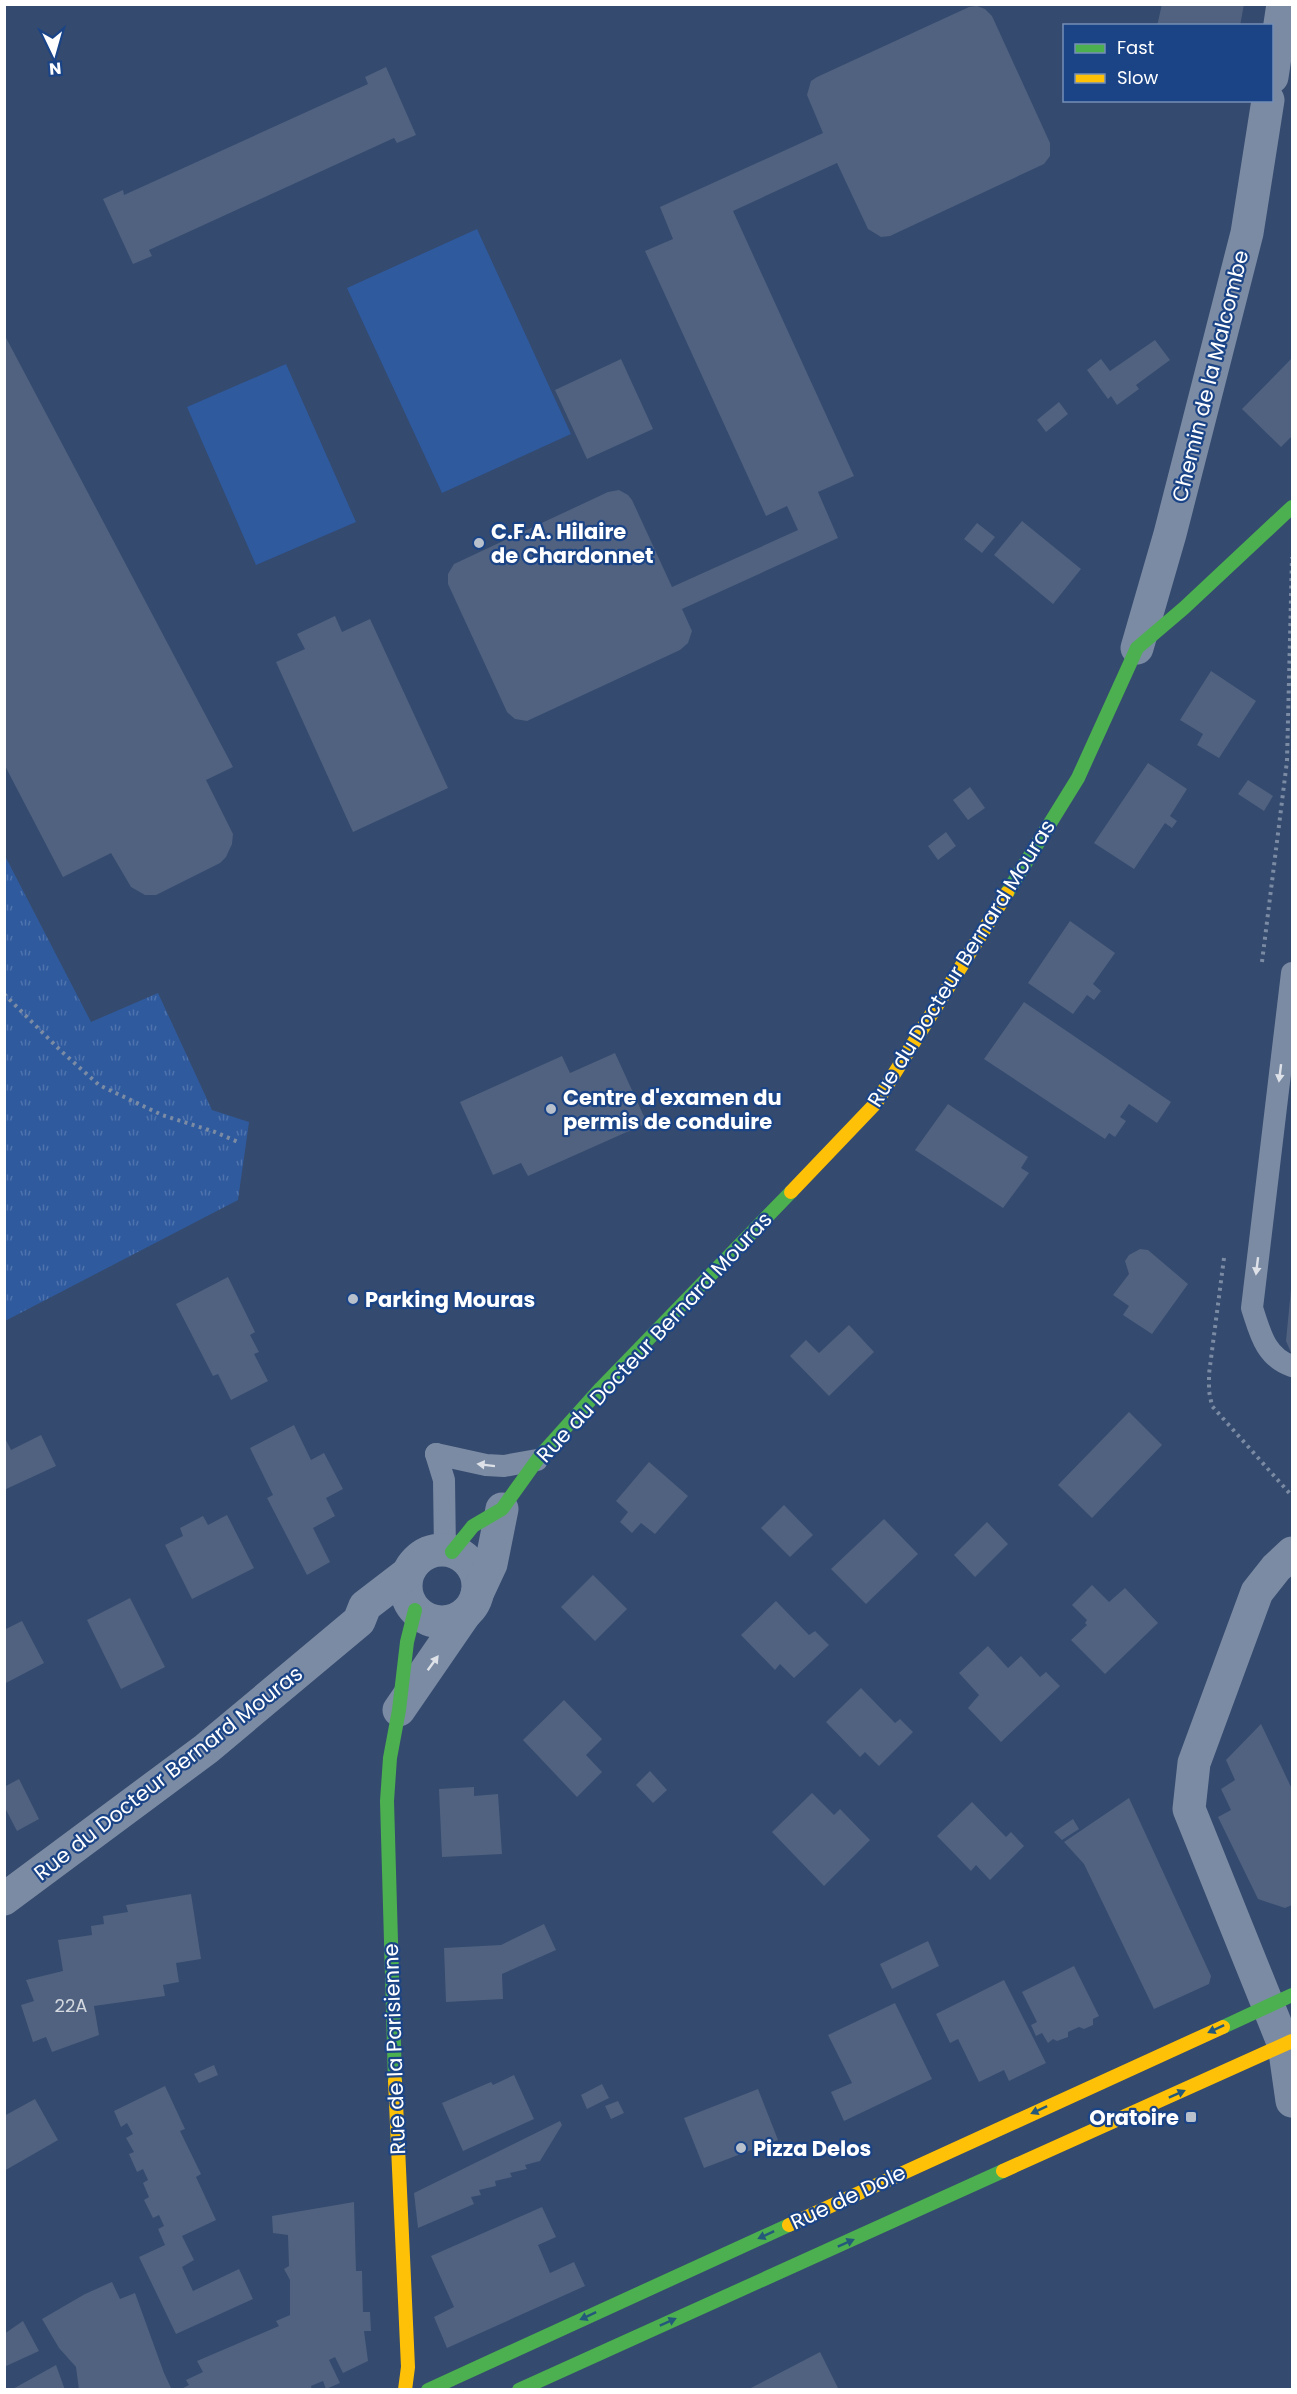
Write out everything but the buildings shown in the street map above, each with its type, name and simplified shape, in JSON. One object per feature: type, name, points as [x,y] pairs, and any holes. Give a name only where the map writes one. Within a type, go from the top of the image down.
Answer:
[{"type":"street","points":[[1273,70],[1283,4]]},
{"type":"street","name":"Chemin de la Malcombe","points":[[1137,648],[1170,534],[1247,233],[1268,102]]},
{"type":"street","name":"Rue du Docteur Bernard Mouras","points":[[448,1551],[473,1526],[502,1509],[537,1460],[601,1388],[876,1103],[1077,778],[1137,648],[1184,608],[1293,507]]},
{"type":"street","name":"Rue du Docteur Bernard Mouras","points":[[471,1604],[491,1564],[502,1509]]},
{"type":"street","points":[[434,1551],[448,1551],[466,1560],[474,1570],[478,1581],[471,1604],[453,1620],[441,1622],[429,1620],[413,1608],[406,1584],[408,1573],[414,1563],[423,1556],[434,1551]]},
{"type":"street","points":[[1293,1553],[1276,1568],[1257,1593],[1194,1763],[1189,1809],[1281,2000],[1288,2043],[1293,2101]]},
{"type":"street","name":"Rue du Docteur Bernard Mouras","points":[[4,1899],[206,1749],[359,1621],[365,1606],[408,1573]]},
{"type":"street","name":"Rue de la Parisienne","points":[[399,1710],[471,1604]]},
{"type":"street","name":"Rue du Docteur Bernard Mouras","points":[[359,1621],[385,1617],[413,1608]]},
{"type":"street","name":"Rue de la Parisienne","points":[[405,2390],[408,2367],[391,1985],[387,1801],[390,1758],[413,1608]]},
{"type":"street","name":"Rue de Dole","points":[[428,2390],[1281,2000]]},
{"type":"street","name":"Rue de Dole","points":[[519,2390],[1288,2043]]},
{"type":"lane","points":[[1293,973],[1252,1308],[1264,1342],[1280,1362],[1293,1366]]},
{"type":"lane","points":[[448,1551],[444,1480],[436,1454],[495,1466],[537,1460]]},
{"type":"path","points":[[4,994],[99,1085],[162,1115],[238,1142]]},
{"type":"green space","points":[[477,229],[571,434],[442,493],[347,288]]},
{"type":"green space","points":[[286,364],[356,522],[256,565],[187,407]]},
{"type":"green space","points":[[4,854],[91,1022],[158,993],[212,1110],[249,1122],[238,1200],[5,1321]]},
{"type":"traffic: fast","points":[[1007,893],[1078,778],[1137,648],[1184,608],[1292,507]]},
{"type":"traffic: fast","points":[[452,1552],[473,1526],[502,1509],[540,1456],[601,1388],[791,1192]]},
{"type":"traffic: fast","points":[[395,2081],[387,1801],[390,1758],[399,1710],[407,1642],[415,1610]]},
{"type":"traffic: fast","points":[[1223,2027],[1292,1995]]},
{"type":"traffic: fast","points":[[519,2390],[1003,2171]]},
{"type":"traffic: fast","points":[[428,2390],[789,2225]]},
{"type":"traffic: slow","points":[[791,1192],[876,1103],[1007,893]]},
{"type":"traffic: slow","points":[[789,2225],[1223,2027]]},
{"type":"traffic: slow","points":[[1003,2171],[1292,2041]]},
{"type":"traffic: slow","points":[[395,2081],[408,2367],[405,2390]]},
{"type":"place","name":"C.F.A. Hilaire de Chardonnet","points":[[479,543]]},
{"type":"place","name":"Centre d'examen du permis de conduire","points":[[551,1109]]},
{"type":"place","name":"Parking Mouras","points":[[353,1299]]},
{"type":"place","name":"Oratoire","points":[[1191,2117]]},
{"type":"place","name":"Pizza Delos","points":[[741,2148]]}]
